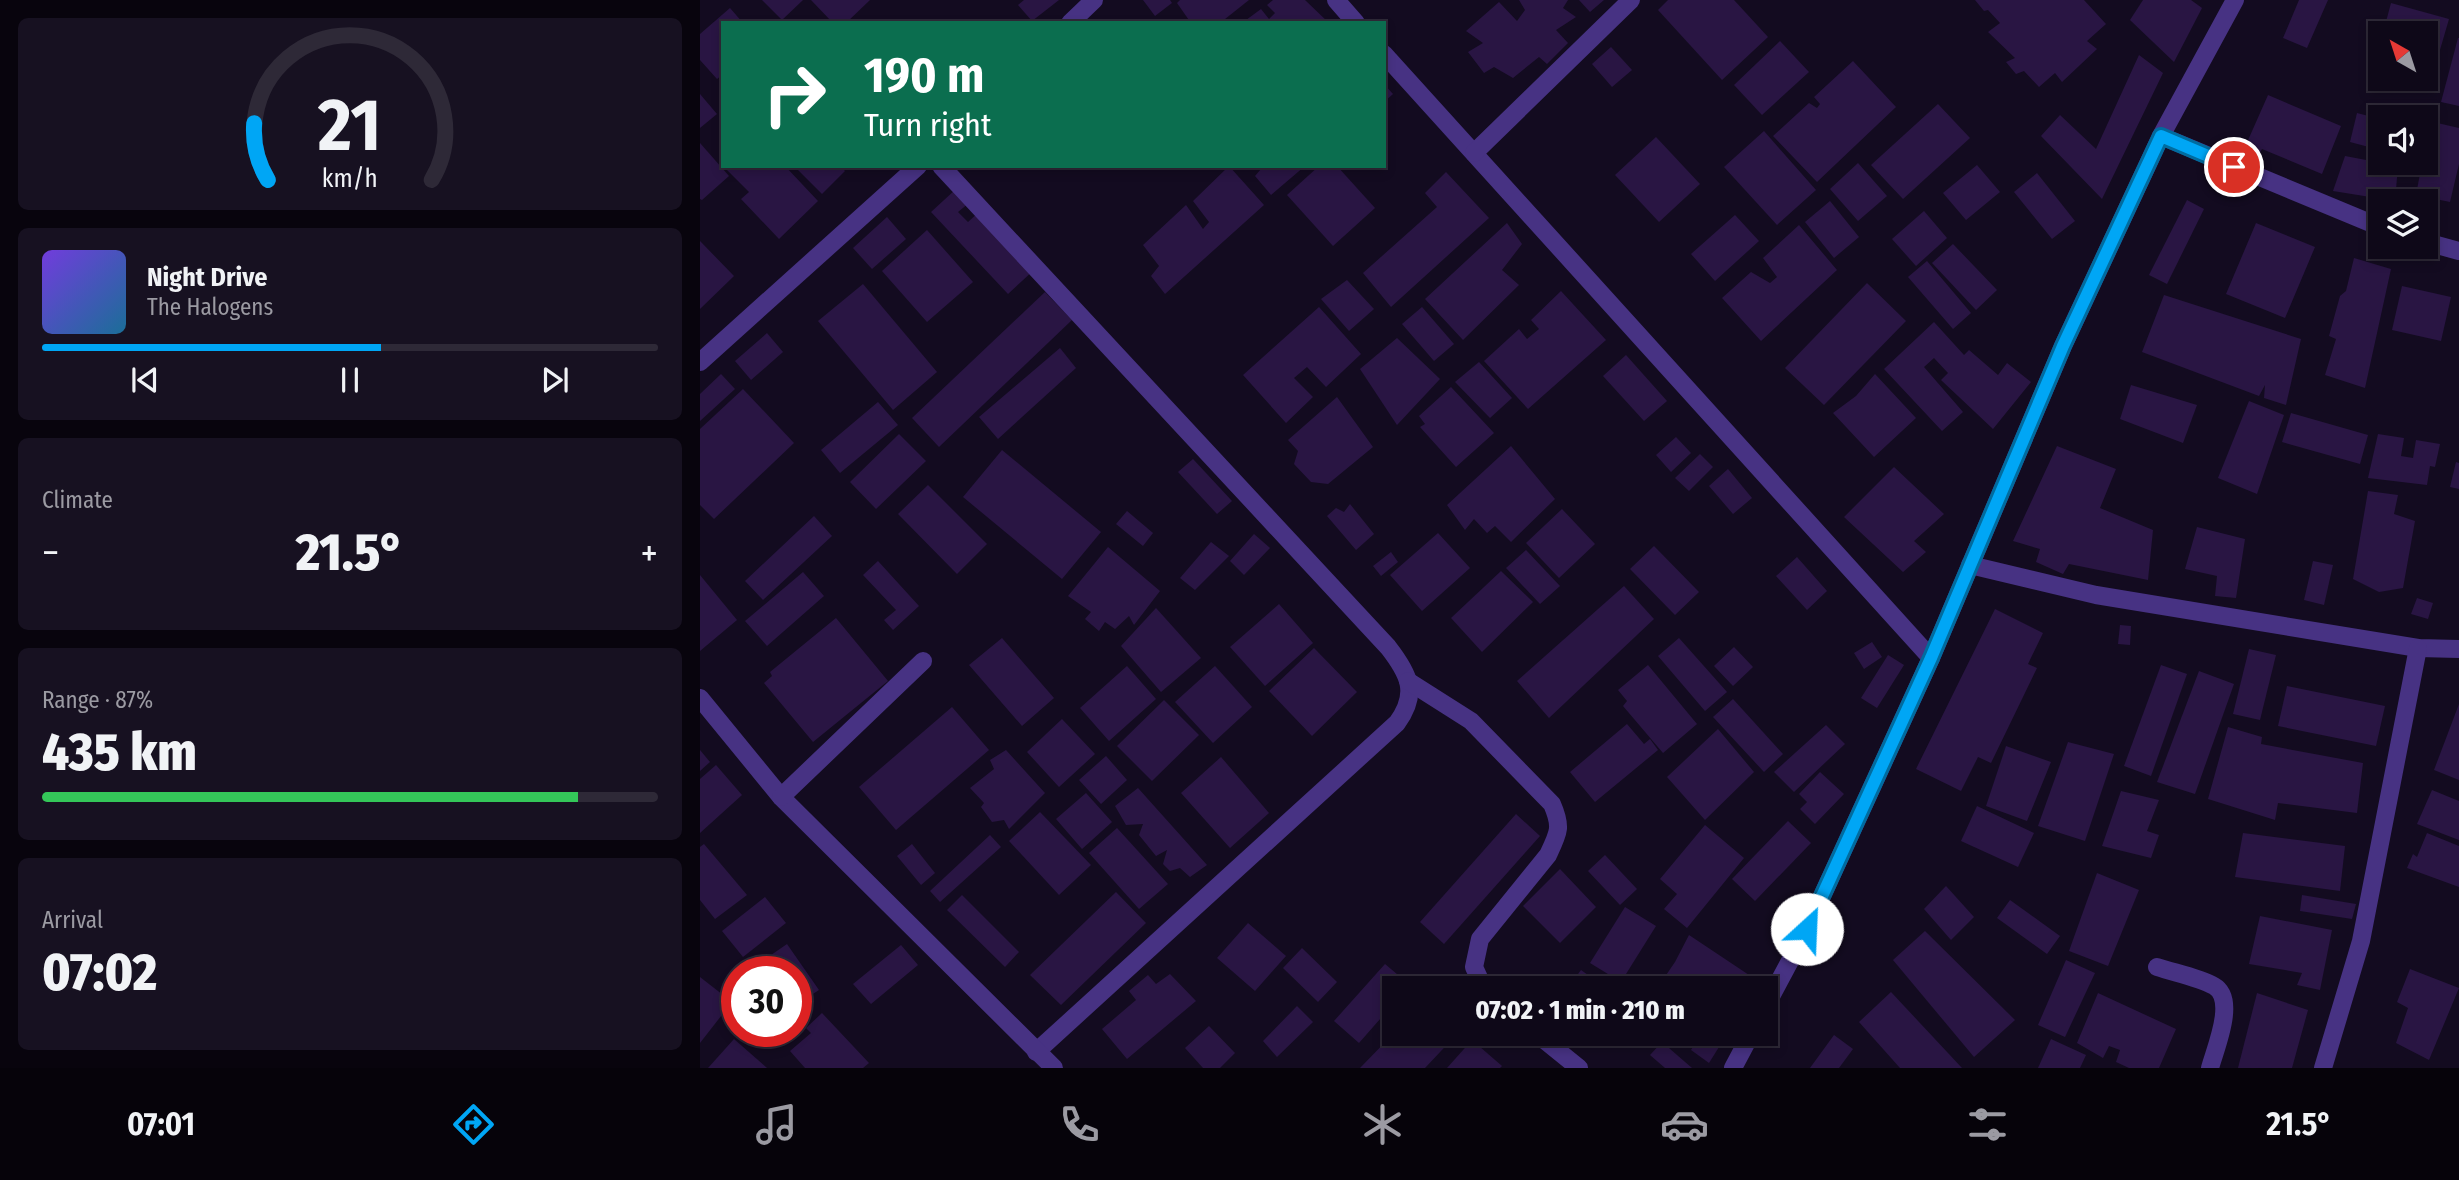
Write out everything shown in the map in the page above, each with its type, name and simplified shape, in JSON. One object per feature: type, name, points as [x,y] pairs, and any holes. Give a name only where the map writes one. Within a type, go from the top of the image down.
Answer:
[{"type":"street","points":[[1072,21],[1094,0]]},
{"type":"street","points":[[1336,0],[1354,21]]},
{"type":"street","points":[[1474,153],[1631,0]]},
{"type":"street","points":[[1778,983],[1807,929],[1931,658],[2063,346],[2161,136],[2235,0]]},
{"type":"street","points":[[1386,56],[1931,658]]},
{"type":"street","points":[[2161,136],[2368,222]]},
{"type":"street","points":[[700,362],[916,168]]},
{"type":"street","points":[[943,168],[1388,647],[1405,668],[1408,681],[1406,711],[1397,723],[1036,1052]]},
{"type":"street","points":[[2438,245],[2459,251]]},
{"type":"street","points":[[1970,565],[2096,595],[2418,648],[2459,649]]},
{"type":"street","points":[[2323,1068],[2361,941],[2418,648]]},
{"type":"street","points":[[781,797],[923,661]]},
{"type":"street","points":[[1408,681],[1471,721],[1552,804],[1559,821],[1556,838],[1548,855],[1480,939],[1475,967],[1479,976]]},
{"type":"street","points":[[700,698],[781,797],[1054,1068]]},
{"type":"street","points":[[2157,967],[2216,987],[2223,996],[2225,1007],[2210,1068]]},
{"type":"street","points":[[1551,1046],[1578,1068]]},
{"type":"street","points":[[1733,1068],[1745,1046]]},
{"type":"building","points":[[762,0],[803,0],[782,20]]},
{"type":"building","points":[[811,0],[870,0],[848,21],[831,21]]},
{"type":"building","points":[[1024,0],[1059,0],[1032,21],[1018,5]]},
{"type":"building","points":[[1143,0],[1170,0],[1172,3],[1155,16]]},
{"type":"building","points":[[1180,0],[1249,0],[1223,21],[1190,21],[1177,3]]},
{"type":"building","points":[[1273,0],[1305,0],[1327,21],[1245,21],[1261,9],[1269,19],[1275,13],[1267,5]]},
{"type":"building","points":[[1519,0],[1568,0],[1563,8],[1576,17],[1556,30],[1568,43],[1547,64],[1539,57],[1513,78],[1494,67],[1484,73],[1468,52],[1483,43],[1466,31],[1499,2],[1517,21],[1525,10]]},
{"type":"building","points":[[1579,0],[1604,0],[1590,12]]},
{"type":"building","points":[[1668,0],[1734,0],[1768,37],[1722,80],[1658,10]]},
{"type":"building","points":[[1975,0],[2084,0],[2106,24],[2087,41],[2097,49],[2062,82],[2055,73],[2039,87],[2024,71],[2016,74],[2006,62],[2015,58],[1988,32],[2000,23]]},
{"type":"building","points":[[2143,0],[2191,0],[2202,8],[2174,62],[2130,20]]},
{"type":"building","points":[[2299,0],[2328,0],[2307,48],[2283,38]]},
{"type":"building","points":[[2391,3],[2449,19],[2438,57],[2438,21],[2386,21]]},
{"type":"building","points":[[730,8],[741,21],[721,21],[721,76],[717,79],[700,60],[700,34]]},
{"type":"building","points":[[2459,38],[2459,106],[2441,102]]},
{"type":"building","points":[[1780,41],[1809,72],[1762,115],[1734,85]]},
{"type":"building","points":[[1611,47],[1632,70],[1612,87],[1592,64]]},
{"type":"building","points":[[2139,55],[2163,73],[2102,199],[2041,136],[2060,115],[2096,149]]},
{"type":"building","points":[[1853,61],[1896,107],[1817,182],[1773,136],[1809,103],[1817,108],[1820,104],[1814,97]]},
{"type":"building","points":[[1386,86],[1393,94],[1386,100]]},
{"type":"building","points":[[700,94],[717,114],[700,128]]},
{"type":"building","points":[[2268,95],[2341,126],[2322,174],[2262,149],[2254,162],[2241,156]]},
{"type":"building","points":[[1938,104],[1970,138],[1903,199],[1871,165]]},
{"type":"building","points":[[2357,113],[2368,116],[2368,147],[2350,142]]},
{"type":"building","points":[[2438,123],[2459,128],[2459,164],[2450,202],[2438,200],[2438,189],[2417,189],[2420,175],[2438,175]]},
{"type":"building","points":[[1764,131],[1816,190],[1777,225],[1724,167]]},
{"type":"building","points":[[1656,137],[1700,184],[1659,222],[1615,175]]},
{"type":"building","points":[[700,143],[729,176],[700,199]]},
{"type":"building","points":[[2345,156],[2368,160],[2368,175],[2397,175],[2396,189],[2368,189],[2368,197],[2333,191]]},
{"type":"building","points":[[1858,163],[1887,196],[1858,221],[1830,189]]},
{"type":"building","points":[[1977,165],[2000,192],[1966,220],[1943,193]]},
{"type":"building","points":[[787,168],[818,201],[779,239],[741,199],[749,192],[726,169]]},
{"type":"building","points":[[796,168],[842,168],[845,171],[822,194]]},
{"type":"building","points":[[1227,168],[1231,168],[1264,205],[1165,294],[1151,276],[1159,266],[1143,245],[1186,205],[1203,229],[1209,222],[1193,201]]},
{"type":"building","points":[[1303,168],[1271,195],[1255,176],[1261,169]]},
{"type":"building","points":[[1317,168],[1339,168],[1375,208],[1333,246],[1287,195]]},
{"type":"building","points":[[1446,172],[1489,218],[1391,307],[1363,273],[1437,207],[1425,193]]},
{"type":"building","points":[[2037,173],[2075,221],[2052,239],[2014,192]]},
{"type":"building","points":[[956,189],[969,203],[958,212],[968,222],[980,211],[1034,270],[1008,294],[931,212]]},
{"type":"building","points":[[2187,200],[2204,209],[2167,284],[2149,275]]},
{"type":"building","points":[[1830,201],[1859,237],[1834,258],[1805,222]]},
{"type":"building","points":[[1924,211],[1947,238],[1916,266],[1892,239]]},
{"type":"building","points":[[1735,215],[1759,241],[1715,281],[1691,254]]},
{"type":"building","points":[[887,217],[906,239],[872,269],[853,248]]},
{"type":"building","points":[[1507,223],[1522,244],[1502,270],[1519,285],[1463,340],[1425,299]]},
{"type":"building","points":[[2256,223],[2315,247],[2285,318],[2226,294]]},
{"type":"building","points":[[1799,225],[1837,270],[1761,341],[1722,298],[1751,272],[1770,283],[1777,277],[1763,258]]},
{"type":"building","points":[[927,230],[973,282],[927,322],[882,271]]},
{"type":"building","points":[[700,241],[734,276],[700,309]]},
{"type":"building","points":[[1953,244],[1997,290],[1976,310],[1932,263]]},
{"type":"building","points":[[2354,258],[2391,269],[2365,388],[2325,375],[2336,339],[2329,336],[2340,296],[2346,291]]},
{"type":"building","points":[[1927,261],[1971,313],[1953,329],[1908,277]]},
{"type":"building","points":[[1347,280],[1374,309],[1349,331],[1321,299]]},
{"type":"building","points":[[1867,283],[1906,321],[1824,405],[1785,368]]},
{"type":"building","points":[[863,284],[937,372],[893,410],[818,321]]},
{"type":"building","points":[[2402,286],[2451,297],[2441,341],[2392,330]]},
{"type":"building","points":[[1561,291],[1606,340],[1528,409],[1484,361],[1519,329],[1527,339],[1539,329],[1531,320]]},
{"type":"building","points":[[1045,292],[1072,320],[939,447],[912,418]]},
{"type":"building","points":[[2164,295],[2301,339],[2286,405],[2264,398],[2265,385],[2259,396],[2142,352]]},
{"type":"building","points":[[1319,307],[1361,354],[1326,387],[1307,367],[1294,378],[1313,397],[1286,423],[1243,375]]},
{"type":"building","points":[[1422,307],[1454,344],[1434,361],[1402,324]]},
{"type":"building","points":[[1934,322],[1964,355],[1969,350],[1998,375],[2007,363],[2031,382],[1993,429],[1941,380],[1948,373],[1934,358],[1924,367],[1963,412],[1942,431],[1884,369]]},
{"type":"building","points":[[767,333],[783,352],[751,380],[735,361]]},
{"type":"building","points":[[1397,338],[1440,379],[1397,425],[1360,369]]},
{"type":"building","points":[[1060,348],[1076,368],[998,439],[979,417]]},
{"type":"building","points":[[1626,355],[1667,401],[1644,421],[1603,376]]},
{"type":"building","points":[[1479,362],[1512,398],[1490,418],[1455,382]]},
{"type":"building","points":[[721,374],[735,389],[700,421],[700,394]]},
{"type":"building","points":[[1875,374],[1916,418],[1874,457],[1833,413],[1856,396]]},
{"type":"building","points":[[2131,385],[2197,405],[2183,443],[2120,419]]},
{"type":"building","points":[[1451,387],[1494,433],[1456,467],[1420,427],[1425,424],[1419,416]]},
{"type":"building","points":[[743,389],[794,443],[714,519],[700,505],[700,429]]},
{"type":"building","points":[[1337,397],[1373,447],[1328,484],[1311,482],[1294,464],[1298,451],[1288,440]]},
{"type":"building","points":[[2249,401],[2284,415],[2257,494],[2218,478]]},
{"type":"building","points":[[878,402],[898,425],[840,473],[821,450]]},
{"type":"building","points":[[2291,413],[2368,435],[2360,464],[2282,442]]},
{"type":"building","points":[[899,434],[926,461],[876,509],[850,482]]},
{"type":"building","points":[[2378,434],[2404,438],[2401,456],[2413,458],[2416,440],[2440,444],[2435,467],[2430,466],[2427,485],[2368,478]]},
{"type":"building","points":[[1676,437],[1691,453],[1671,472],[1656,455]]},
{"type":"building","points":[[1511,446],[1555,499],[1511,542],[1495,526],[1487,533],[1474,519],[1465,530],[1447,505]]},
{"type":"building","points":[[2057,446],[2116,469],[2100,508],[2153,530],[2148,580],[2069,564],[2063,574],[2036,562],[2040,549],[2013,541]]},
{"type":"building","points":[[1002,450],[1101,532],[1062,579],[963,497]]},
{"type":"building","points":[[1700,454],[1713,467],[1689,491],[1675,478]]},
{"type":"building","points":[[1193,459],[1232,501],[1217,514],[1178,472]]},
{"type":"building","points":[[2456,462],[2459,463],[2459,489],[2450,487]]},
{"type":"building","points":[[1894,467],[1944,514],[1914,541],[1926,552],[1903,572],[1844,517]]},
{"type":"building","points":[[1728,469],[1752,498],[1733,514],[1709,486]]},
{"type":"building","points":[[928,485],[987,544],[957,574],[898,514]]},
{"type":"building","points":[[2368,491],[2398,495],[2394,514],[2415,521],[2403,588],[2379,592],[2353,579]]},
{"type":"building","points":[[1350,504],[1374,534],[1356,550],[1327,516],[1336,508],[1344,512]]},
{"type":"building","points":[[1562,509],[1595,544],[1559,578],[1526,543]]},
{"type":"building","points":[[1127,511],[1153,533],[1143,546],[1116,524]]},
{"type":"building","points":[[814,516],[832,536],[763,600],[745,581]]},
{"type":"building","points":[[2197,527],[2245,539],[2236,598],[2215,596],[2217,576],[2185,569]]},
{"type":"building","points":[[1438,533],[1470,568],[1422,611],[1390,575]]},
{"type":"building","points":[[1254,534],[1270,548],[1244,575],[1230,561]]},
{"type":"building","points":[[1211,542],[1229,556],[1195,590],[1180,578]]},
{"type":"building","points":[[1654,546],[1699,592],[1675,615],[1630,569]]},
{"type":"building","points":[[1108,547],[1160,591],[1134,625],[1129,616],[1115,629],[1105,622],[1099,631],[1085,619],[1091,612],[1068,596]]},
{"type":"building","points":[[1526,550],[1560,586],[1540,604],[1506,568]]},
{"type":"building","points":[[1391,552],[1398,562],[1381,576],[1373,566]]},
{"type":"building","points":[[1797,557],[1827,591],[1807,610],[1776,576]]},
{"type":"building","points":[[878,561],[919,606],[893,630],[884,620],[896,610],[863,575]]},
{"type":"building","points":[[2313,561],[2333,565],[2324,605],[2304,600]]},
{"type":"building","points":[[1501,571],[1533,602],[1482,652],[1451,618]]},
{"type":"building","points":[[803,572],[824,596],[767,646],[745,621]]},
{"type":"building","points":[[700,575],[737,620],[700,651]]},
{"type":"building","points":[[1624,586],[1654,619],[1549,718],[1517,681]]},
{"type":"building","points":[[2417,598],[2433,603],[2428,619],[2411,614]]},
{"type":"building","points":[[1279,604],[1313,643],[1265,686],[1230,647]]},
{"type":"building","points":[[1156,608],[1201,658],[1161,692],[1121,646]]},
{"type":"building","points":[[1995,609],[2043,633],[2028,664],[2037,668],[1991,763],[1978,757],[1961,791],[1916,769]]},
{"type":"building","points":[[836,618],[888,681],[813,742],[764,683],[772,676],[770,672]]},
{"type":"building","points":[[2120,625],[2131,626],[2130,645],[2118,644]]},
{"type":"building","points":[[1002,638],[1054,698],[1022,726],[969,665]]},
{"type":"building","points":[[1679,638],[1727,692],[1705,711],[1658,656]]},
{"type":"building","points":[[1872,642],[1882,657],[1864,669],[1854,653]]},
{"type":"building","points":[[1734,647],[1753,667],[1733,686],[1714,666]]},
{"type":"building","points":[[1314,648],[1357,692],[1312,736],[1269,691]]},
{"type":"building","points":[[2249,649],[2276,655],[2260,720],[2233,714]]},
{"type":"building","points":[[1888,655],[1904,665],[1877,708],[1861,698]]},
{"type":"building","points":[[1648,665],[1697,724],[1663,753],[1623,706],[1627,701],[1618,690]]},
{"type":"building","points":[[2161,665],[2187,674],[2151,776],[2124,766]]},
{"type":"building","points":[[1127,666],[1156,699],[1109,741],[1080,708]]},
{"type":"building","points":[[1215,666],[1252,707],[1213,743],[1175,702]]},
{"type":"building","points":[[2199,671],[2234,684],[2195,794],[2157,782]]},
{"type":"building","points":[[2287,686],[2385,706],[2376,746],[2278,726]]},
{"type":"building","points":[[1733,699],[1783,754],[1764,772],[1713,717]]},
{"type":"building","points":[[1164,700],[1199,735],[1152,781],[1117,746]]},
{"type":"building","points":[[2459,704],[2459,780],[2434,770]]},
{"type":"building","points":[[952,707],[989,750],[896,830],[859,787]]},
{"type":"building","points":[[1062,719],[1095,754],[1059,787],[1027,752]]},
{"type":"building","points":[[1627,724],[1644,744],[1650,739],[1658,750],[1595,802],[1570,772]]},
{"type":"building","points":[[1826,725],[1845,744],[1794,792],[1774,772]]},
{"type":"building","points":[[2228,727],[2262,737],[2261,744],[2363,763],[2357,813],[2278,803],[2275,820],[2208,799]]},
{"type":"building","points":[[1718,729],[1754,772],[1705,820],[1667,777]]},
{"type":"building","points":[[2068,742],[2114,754],[2085,841],[2038,826]]},
{"type":"building","points":[[2006,746],[2051,762],[2027,821],[1986,806]]},
{"type":"building","points":[[700,750],[710,762],[700,771]]},
{"type":"building","points":[[1006,750],[1045,793],[1009,829],[1004,820],[992,822],[981,807],[984,803],[970,788],[994,769],[990,760]]},
{"type":"building","points":[[1106,756],[1127,780],[1101,804],[1079,780]]},
{"type":"building","points":[[1221,757],[1269,813],[1230,848],[1181,793]]},
{"type":"building","points":[[716,765],[742,795],[700,833],[700,779]]},
{"type":"building","points":[[1820,772],[1844,794],[1815,824],[1800,809],[1807,802],[1799,794]]},
{"type":"building","points":[[1138,788],[1207,865],[1190,877],[1180,868],[1170,871],[1163,864],[1167,850],[1156,856],[1139,835],[1143,824],[1126,825],[1115,806]]},
{"type":"building","points":[[2432,790],[2459,801],[2459,840],[2417,824]]},
{"type":"building","points":[[2121,791],[2159,800],[2147,831],[2159,835],[2151,858],[2102,846]]},
{"type":"building","points":[[1086,793],[1112,822],[1082,849],[1056,819]]},
{"type":"building","points":[[1977,806],[2034,833],[2018,867],[1961,841]]},
{"type":"building","points":[[1040,812],[1091,865],[1059,895],[1009,841]]},
{"type":"building","points":[[1516,814],[1540,836],[1444,944],[1420,922]]},
{"type":"building","points":[[1788,821],[1811,843],[1755,901],[1732,879]]},
{"type":"building","points":[[1705,825],[1744,858],[1687,928],[1664,909],[1677,894],[1660,879]]},
{"type":"building","points":[[1117,828],[1168,884],[1139,909],[1089,853]]},
{"type":"building","points":[[2243,833],[2345,846],[2340,891],[2235,877]]},
{"type":"building","points":[[2427,833],[2459,846],[2459,887],[2407,868],[2413,854],[2417,857]]},
{"type":"building","points":[[990,835],[1001,847],[940,902],[930,891]]},
{"type":"building","points":[[704,844],[747,895],[715,919],[700,900],[700,847]]},
{"type":"building","points":[[912,844],[935,873],[921,885],[897,856]]},
{"type":"building","points":[[1605,855],[1637,889],[1620,905],[1588,871]]},
{"type":"building","points":[[1560,869],[1596,907],[1560,943],[1523,906]]},
{"type":"building","points":[[2097,873],[2139,890],[2108,966],[2069,951]]},
{"type":"building","points":[[1946,886],[1974,917],[1951,940],[1924,909]]},
{"type":"building","points":[[1116,892],[1146,923],[1061,1005],[1030,975]]},
{"type":"building","points":[[962,895],[1019,952],[1005,967],[947,910]]},
{"type":"building","points":[[2302,895],[2356,904],[2352,919],[2300,911]]},
{"type":"building","points":[[765,897],[786,923],[744,956],[722,931]]},
{"type":"building","points":[[2010,900],[2060,936],[2047,954],[1997,918]]},
{"type":"building","points":[[1625,907],[1656,926],[1625,976],[1611,976],[1590,963]]},
{"type":"building","points":[[2260,916],[2332,930],[2320,990],[2297,985],[2302,973],[2249,964]]},
{"type":"building","points":[[1248,923],[1286,956],[1255,991],[1217,958]]},
{"type":"building","points":[[1925,931],[2015,1020],[1974,1057],[1893,960]]},
{"type":"building","points":[[1689,935],[1750,976],[1665,976]]},
{"type":"building","points":[[787,944],[795,956],[770,956]]},
{"type":"building","points":[[901,945],[918,965],[871,1004],[853,984]]},
{"type":"building","points":[[1302,948],[1337,982],[1318,1002],[1283,968]]},
{"type":"building","points":[[2066,960],[2095,973],[2065,1037],[2038,1025]]},
{"type":"building","points":[[1385,964],[1399,976],[1382,976],[1382,1017],[1359,1043],[1334,1021]]},
{"type":"building","points":[[2410,969],[2459,988],[2429,1060],[2396,1043],[2408,1008],[2397,1002]]},
{"type":"building","points":[[1581,970],[1589,976],[1577,976]]},
{"type":"building","points":[[1170,974],[1196,1001],[1127,1059],[1102,1029],[1136,1000],[1129,991],[1148,975],[1156,984]]},
{"type":"building","points":[[700,977],[721,993],[721,1016],[700,1043]]},
{"type":"building","points":[[812,980],[819,990],[812,995]]},
{"type":"building","points":[[1891,992],[1962,1068],[1900,1068],[1859,1022]]},
{"type":"building","points":[[2098,993],[2176,1029],[2159,1068],[2129,1068],[2116,1062],[2120,1050],[2109,1046],[2103,1058],[2077,1043]]},
{"type":"building","points":[[2257,993],[2308,1010],[2292,1068],[2238,1068]]},
{"type":"building","points":[[1297,1006],[1313,1022],[1277,1057],[1263,1041]]},
{"type":"building","points":[[822,1013],[869,1063],[863,1068],[805,1068],[790,1051],[795,1047],[812,1047],[812,1022]]},
{"type":"building","points":[[1209,1026],[1235,1053],[1220,1068],[1203,1068],[1185,1048]]},
{"type":"building","points":[[1834,1035],[1853,1049],[1839,1068],[1810,1068]]},
{"type":"building","points":[[2051,1039],[2086,1055],[2080,1068],[2038,1068]]},
{"type":"building","points":[[1382,1045],[1446,1046],[1425,1068],[1360,1068]]},
{"type":"building","points":[[1467,1046],[1479,1046],[1502,1066],[1500,1068],[1447,1068]]},
{"type":"building","points":[[1658,1046],[1667,1046],[1692,1068],[1665,1068],[1650,1055]]},
{"type":"building","points":[[1694,1046],[1719,1047],[1709,1063],[1691,1050]]},
{"type":"building","points":[[727,1047],[743,1047],[767,1068],[708,1068]]},
{"type":"route","points":[[1807,929],[1931,658],[2063,346],[2161,136],[2234,167]]}]
